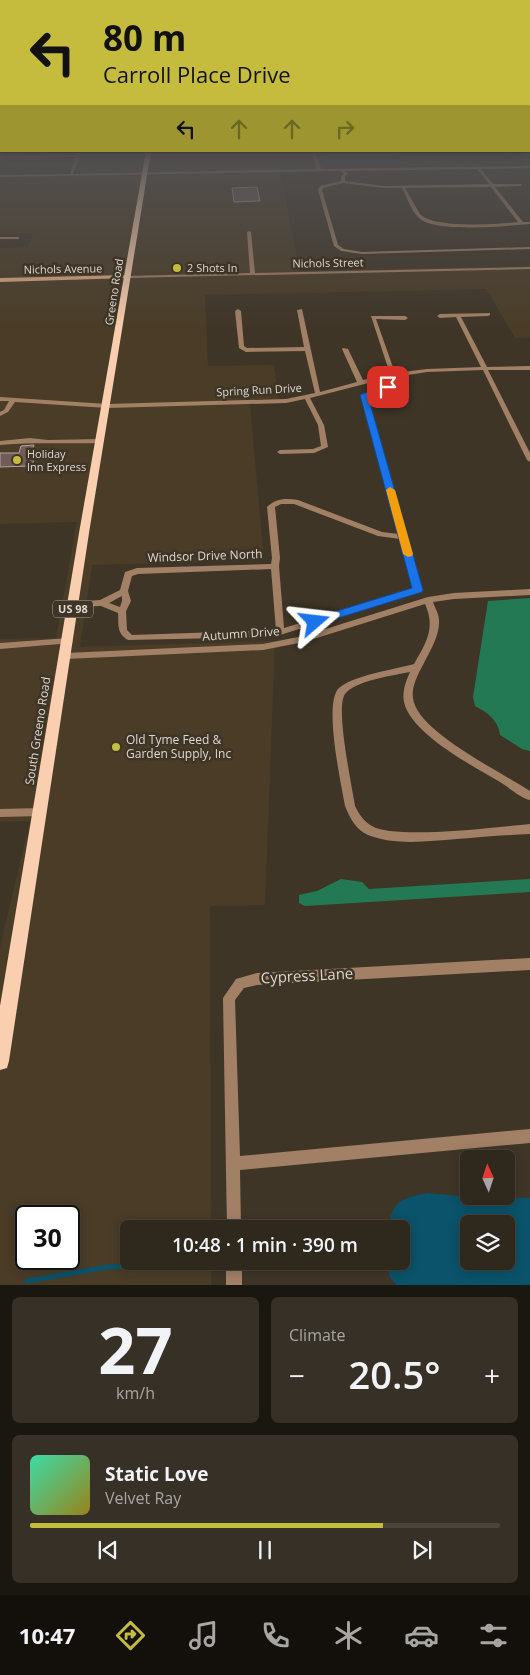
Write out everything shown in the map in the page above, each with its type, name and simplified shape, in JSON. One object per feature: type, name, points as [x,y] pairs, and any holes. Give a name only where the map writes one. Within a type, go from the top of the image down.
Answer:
[{"type":"main road","name":"Greeno Road","points":[[107,406],[139,210]]},
{"type":"main road","name":"South Greeno Road","points":[[0,1061],[107,406]]},
{"type":"street","points":[[326,210],[338,248],[343,250],[362,253],[451,252],[530,248]]},
{"type":"street","points":[[417,210],[422,218],[429,222],[446,225],[530,223]]},
{"type":"street","points":[[510,210],[521,224]]},
{"type":"street","points":[[419,225],[429,222]]},
{"type":"street","points":[[249,232],[253,274]]},
{"type":"street","points":[[0,238],[18,238]]},
{"type":"street","name":"Nichols Street","points":[[127,277],[530,268]]},
{"type":"street","name":"Nichols Avenue","points":[[0,280],[127,277]]},
{"type":"street","points":[[300,310],[318,394]]},
{"type":"street","points":[[238,311],[241,347],[246,350],[307,349]]},
{"type":"street","points":[[440,316],[488,314]]},
{"type":"street","points":[[458,315],[530,460]]},
{"type":"street","points":[[393,375],[373,317],[404,318]]},
{"type":"street","points":[[345,349],[360,384]]},
{"type":"street","name":"Spring Run Drive","points":[[0,399],[107,406],[286,401],[307,398],[393,375],[423,371],[530,368]]},
{"type":"street","points":[[102,603],[124,591],[127,604],[122,611],[121,631],[125,636],[131,638],[264,634],[280,632],[418,590],[364,395],[394,385],[385,377]]},
{"type":"street","points":[[280,452],[314,451],[325,447],[321,426],[307,398]]},
{"type":"street","points":[[0,414],[6,411],[13,400]]},
{"type":"street","points":[[0,443],[101,438]]},
{"type":"street","name":"Windsor Drive North","points":[[124,591],[126,578],[132,572],[137,571],[275,566],[272,507],[278,502],[295,502],[381,534],[403,537]]},
{"type":"street","points":[[275,566],[280,632]]},
{"type":"street","name":"Autumn Drive","points":[[66,656],[277,645],[304,639],[428,600],[454,596],[530,592]]},
{"type":"street","points":[[428,600],[435,624],[425,654],[410,682],[407,695],[409,706],[420,723],[438,739],[530,796]]},
{"type":"street","points":[[74,604],[102,603],[122,611]]},
{"type":"street","points":[[0,646],[68,641]]},
{"type":"street","points":[[417,667],[361,680],[342,691],[338,700],[336,719],[350,806],[359,824],[370,832],[392,836],[419,837],[530,829]]},
{"type":"street","points":[[3,813],[41,812]]},
{"type":"street","name":"Cypress Lane","points":[[234,1220],[229,998],[240,983],[264,978],[530,964]]},
{"type":"street","points":[[233,1164],[530,1136]]},
{"type":"street","points":[[234,1270],[234,1285]]},
{"type":"shaded area","points":[[0,210],[288,210],[300,271],[530,266],[530,337],[515,338],[486,289],[205,295],[208,366],[274,365],[279,402],[250,404],[264,560],[92,565],[80,647],[275,641],[265,905],[210,906],[211,1220],[120,1220],[120,1270],[211,1270],[211,1285],[0,1285],[0,947],[30,821],[0,822],[0,639],[56,638],[77,522],[0,524],[0,248],[28,247],[33,233],[0,234]]},
{"type":"green space","points":[[530,598],[530,751],[522,749],[500,735],[495,721],[475,706],[473,697],[488,601]]},
{"type":"green space","points":[[341,879],[362,882],[369,889],[530,879],[530,892],[305,906],[299,903],[299,895],[317,891]]},
{"type":"water","points":[[427,1193],[460,1196],[460,1205],[515,1205],[515,1198],[530,1198],[530,1285],[396,1285],[390,1277],[388,1270],[410,1270],[410,1220],[390,1220],[395,1206],[404,1199]]},
{"type":"building","name":"Holiday Inn Express","points":[[34,445],[32,452],[36,452],[32,466],[0,467],[0,453],[19,453],[21,446]]},
{"type":"waterway","points":[[27,1281],[120,1267]]},
{"type":"slow traffic","points":[[390,490],[408,554]]},
{"type":"place","name":"2 Shots In","points":[[177,268]]},
{"type":"place","name":"Holiday Inn Express","points":[[17,460]]},
{"type":"place","name":"Old Tyme Feed & Garden Supply, Inc","points":[[116,747]]},
{"type":"route","points":[[315,622],[418,590],[364,395],[388,387]]}]
